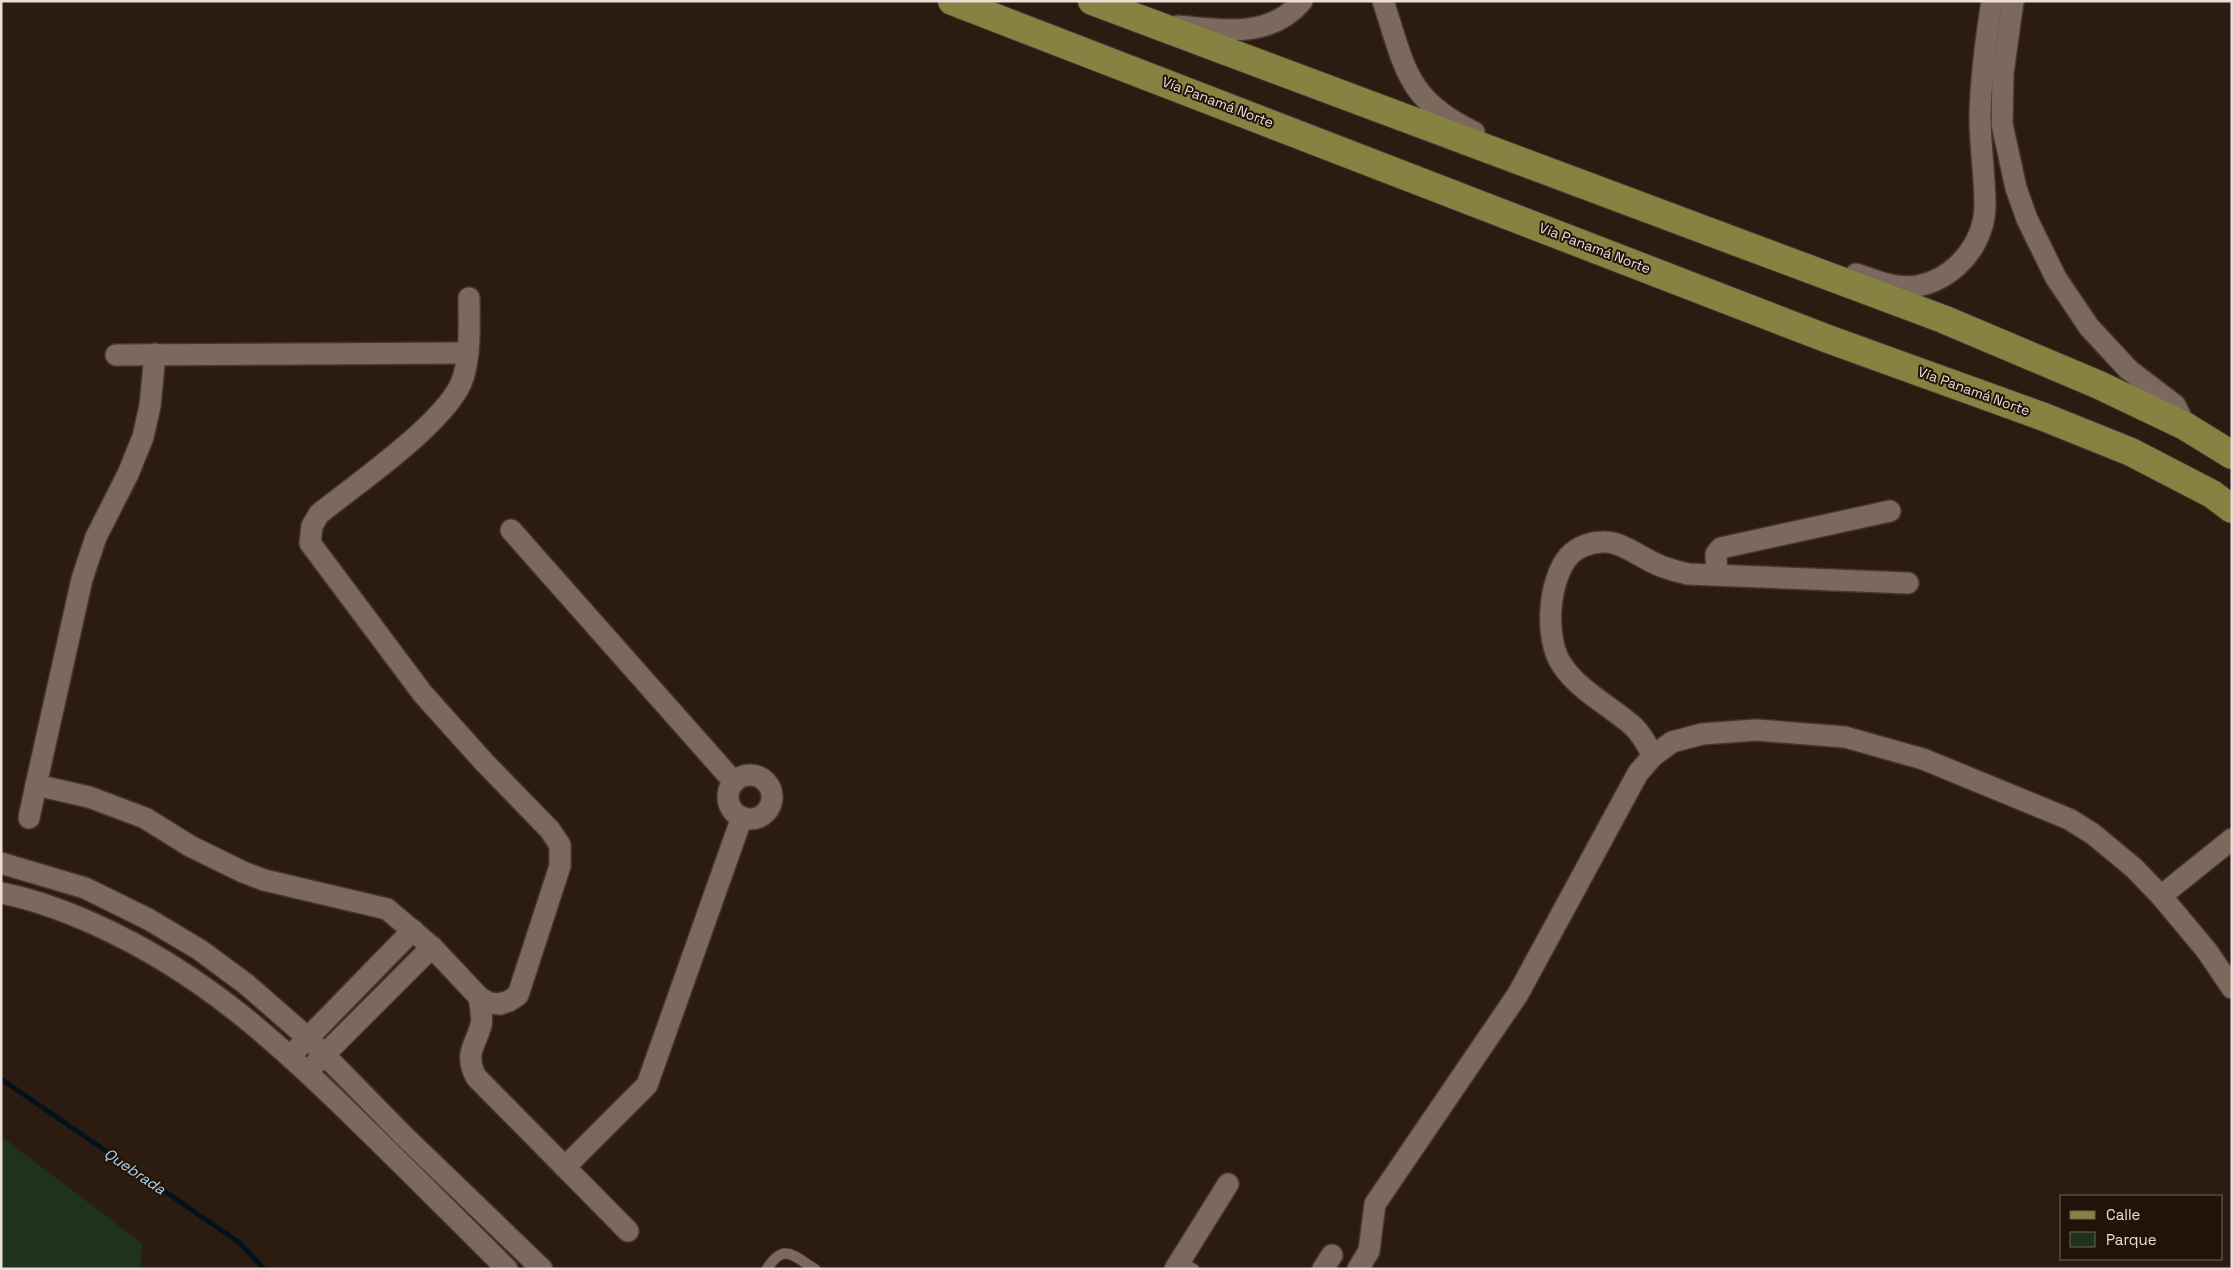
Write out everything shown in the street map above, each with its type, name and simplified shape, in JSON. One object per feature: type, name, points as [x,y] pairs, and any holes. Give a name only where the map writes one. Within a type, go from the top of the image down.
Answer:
[{"type":"main road","name":"Vía Panamá Norte","points":[[952,1],[1828,339],[2044,417],[2131,452],[2212,494],[2232,508]]},
{"type":"main road","points":[[1101,3],[1944,319],[2099,385],[2185,426],[2232,455]]},
{"type":"street","points":[[1153,24],[1246,31],[1274,22],[1287,15],[1302,1]]},
{"type":"street","points":[[1383,1],[1406,71],[1423,98],[1451,121],[1485,137],[1499,153]]},
{"type":"street","points":[[1811,270],[1834,268],[1896,286],[1915,285],[1933,281],[1944,276],[1956,268],[1974,246],[1982,227],[1985,207],[1981,154],[1981,97],[1985,48],[1992,1]]},
{"type":"street","points":[[2013,1],[2003,73],[2002,124],[2014,180],[2027,219],[2056,278],[2089,326],[2129,370],[2175,405],[2185,426]]},
{"type":"street","points":[[36,785],[89,797],[145,818],[190,846],[264,880],[387,909],[432,947],[479,997],[490,1003],[500,1004],[518,995],[560,866],[560,846],[550,830],[484,762],[423,694],[310,543],[312,526],[319,514],[421,432],[445,408],[462,379],[468,353],[469,298]]},
{"type":"street","points":[[116,355],[468,353]]},
{"type":"street","points":[[29,818],[82,579],[96,537],[128,474],[143,437],[150,406],[155,354]]},
{"type":"street","points":[[1717,575],[1716,554],[1717,550],[1721,548],[1890,511]]},
{"type":"street","points":[[511,530],[734,782]]},
{"type":"street","points":[[1653,756],[1636,729],[1576,680],[1562,665],[1553,644],[1551,616],[1556,577],[1569,556],[1586,544],[1605,541],[1624,547],[1668,570],[1688,574],[1908,583]]},
{"type":"street","points":[[1358,1269],[1369,1252],[1375,1204],[1518,994],[1638,773],[1653,756],[1672,742],[1702,734],[1756,730],[1845,737],[1923,759],[2069,819],[2093,834],[2134,868],[2161,896],[2207,951],[2232,988]]},
{"type":"street","points":[[751,775],[760,777],[768,783],[772,792],[772,801],[768,810],[761,816],[742,817],[730,805],[730,789],[734,782],[742,776],[751,775]]},
{"type":"street","points":[[565,1167],[647,1085],[742,817]]},
{"type":"street","points":[[2161,896],[2232,840]]},
{"type":"street","points":[[1,863],[85,888],[148,919],[200,950],[246,984],[308,1038],[404,1136],[542,1269]]},
{"type":"street","points":[[1,893],[68,912],[119,935],[151,953],[231,1006],[308,1072],[507,1269]]},
{"type":"street","points":[[291,1056],[413,930]]},
{"type":"street","points":[[308,1072],[432,947]]},
{"type":"street","points":[[479,997],[481,1025],[470,1053],[470,1066],[476,1077],[628,1231]]},
{"type":"street","points":[[1183,1266],[1228,1184]]},
{"type":"lane","points":[[767,1269],[775,1257],[782,1253],[790,1254],[815,1269]]},
{"type":"green space","points":[[1,1136],[143,1244],[140,1269],[1,1269]]},
{"type":"waterway","name":"Quebrada","points":[[1,1079],[240,1243],[264,1269]]}]
